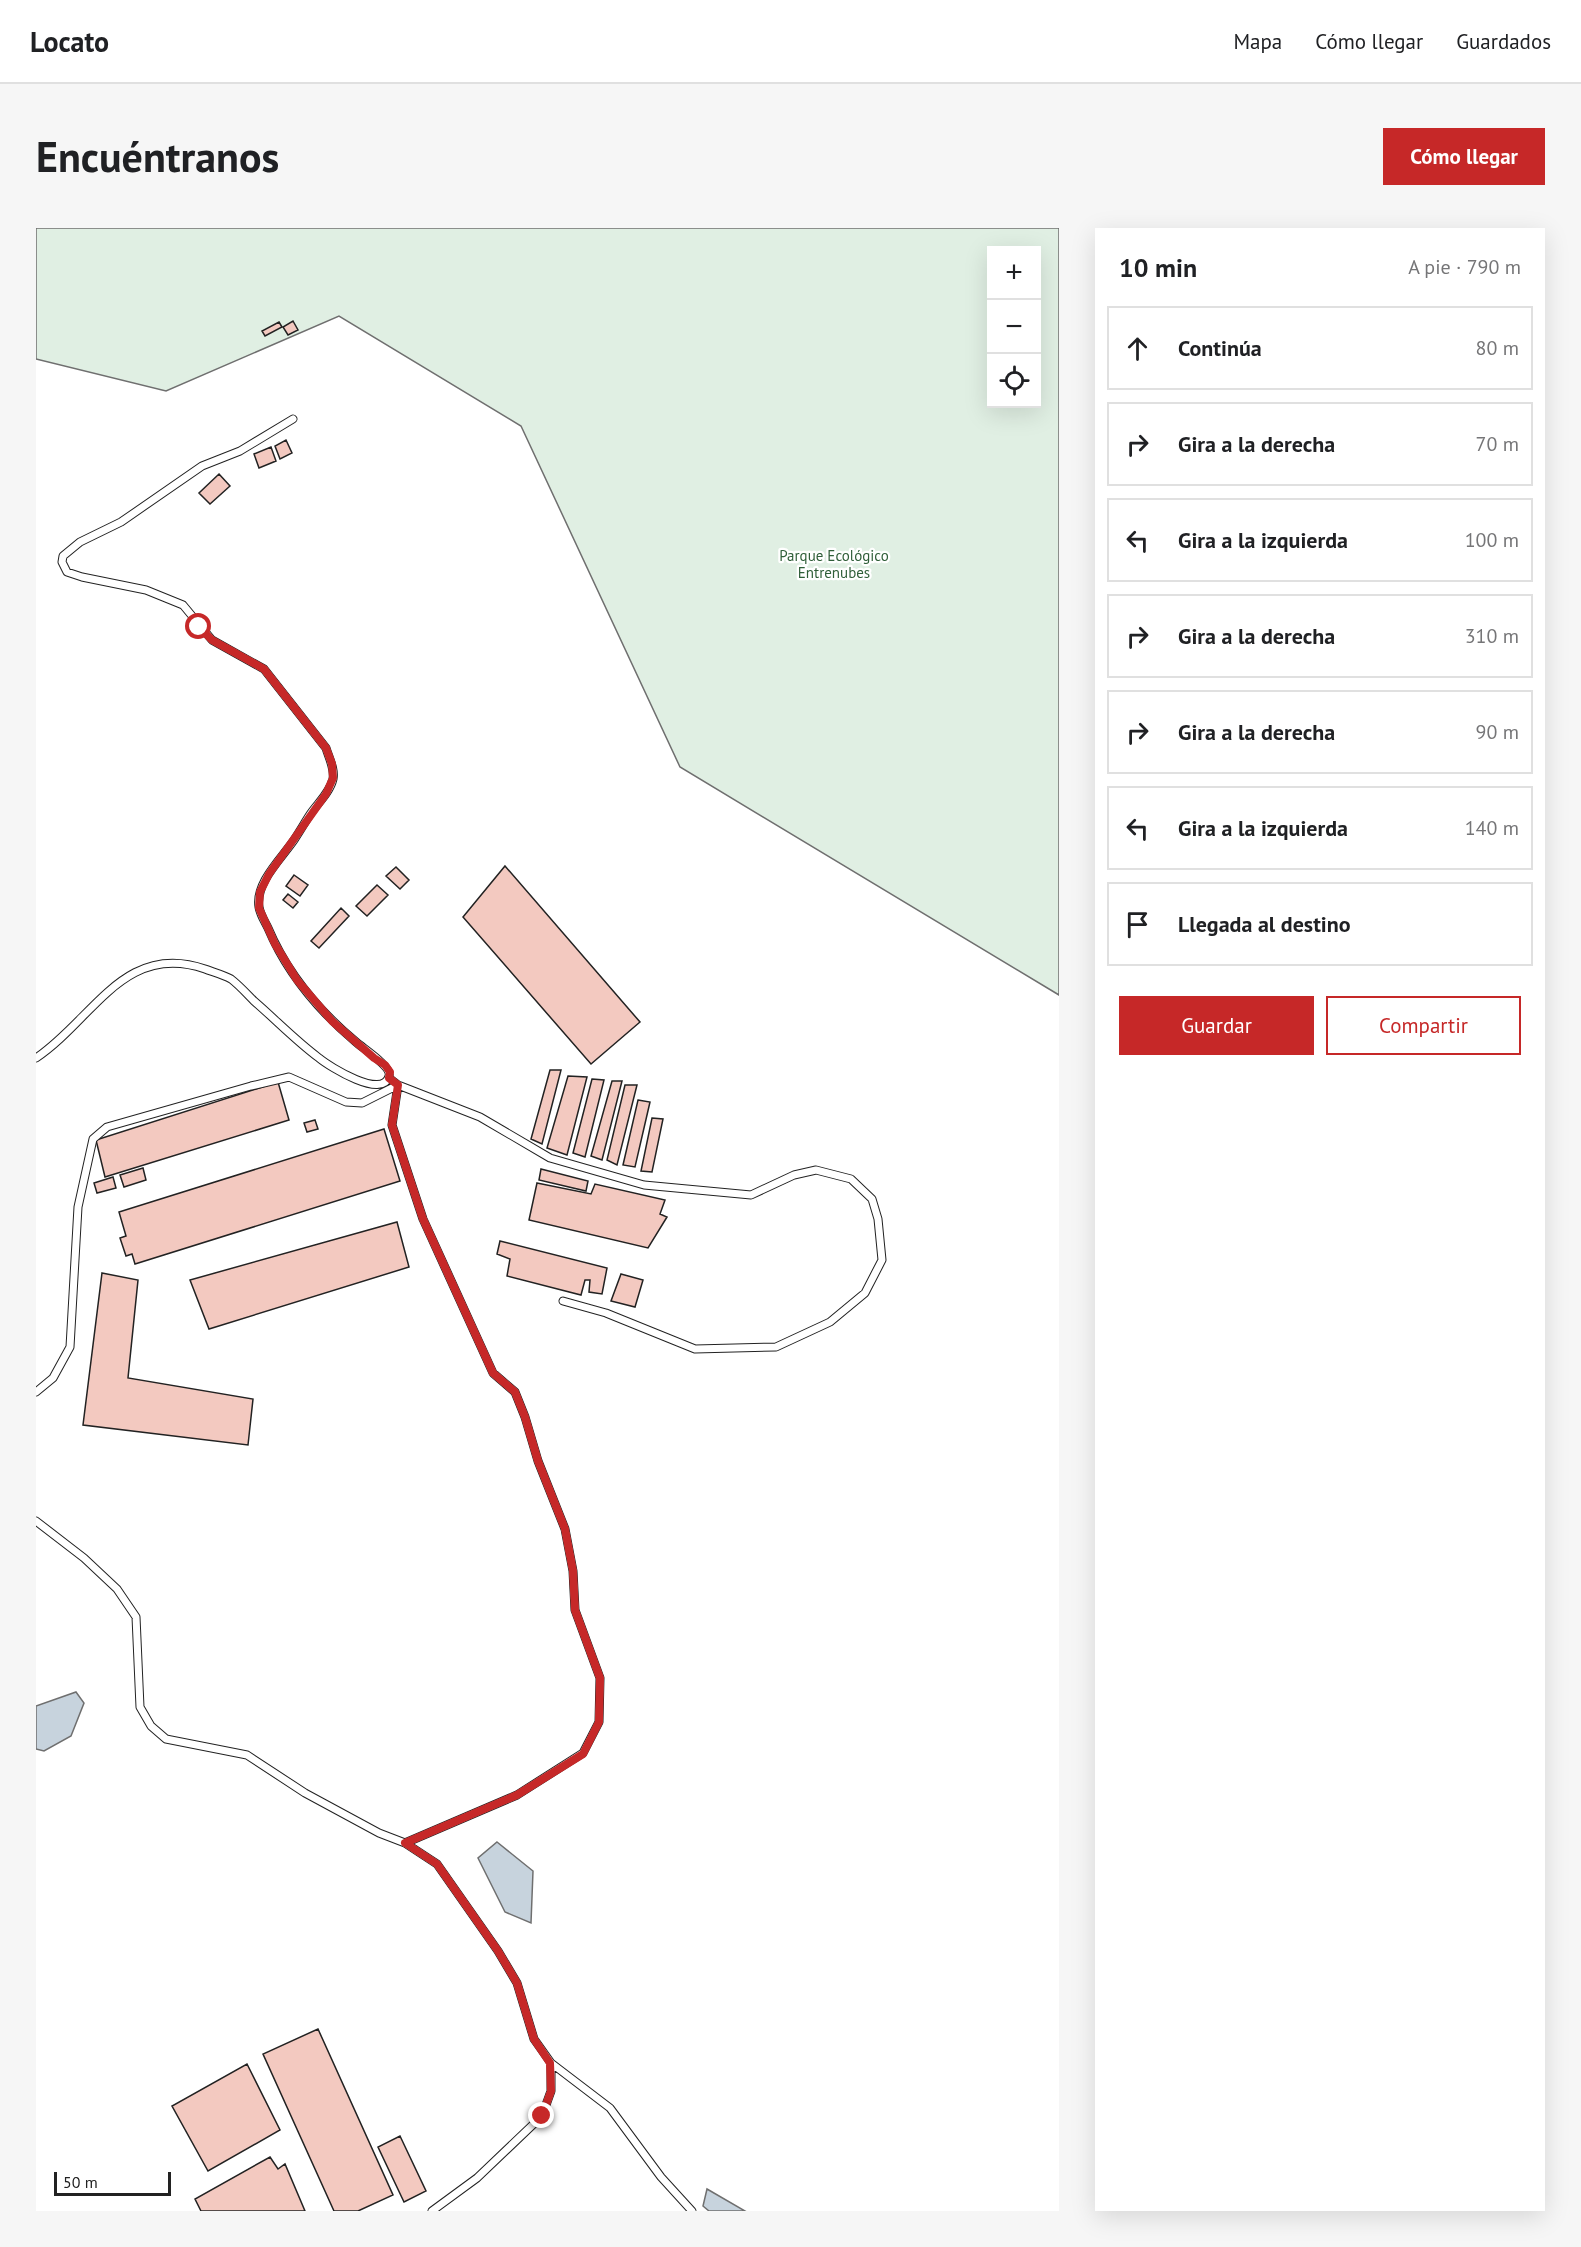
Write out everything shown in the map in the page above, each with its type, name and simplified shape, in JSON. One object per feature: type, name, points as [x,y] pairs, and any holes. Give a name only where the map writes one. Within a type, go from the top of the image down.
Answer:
[{"type":"lane","points":[[36,1059],[70,1030],[119,981],[146,966],[174,963],[204,968],[231,979],[320,1060],[348,1075],[369,1085],[378,1086],[389,1078],[390,1072],[385,1065],[332,1021],[297,980],[275,944],[259,908],[260,892],[269,874],[326,794],[333,778],[332,764],[326,748],[264,669],[212,640],[183,605],[146,590],[67,572],[62,562],[63,556],[80,542],[121,522],[202,466],[240,451],[293,418]]},
{"type":"lane","points":[[36,1392],[53,1378],[70,1347],[78,1207],[93,1139],[107,1127],[289,1077],[346,1102],[362,1103],[398,1085]]},
{"type":"lane","points":[[389,1078],[398,1085],[480,1118],[550,1158],[644,1185],[751,1195],[794,1175],[816,1170],[851,1179],[872,1199],[878,1220],[882,1260],[865,1293],[830,1322],[776,1347],[695,1349],[606,1313],[563,1301]]},
{"type":"lane","points":[[398,1085],[392,1125],[423,1219],[493,1373],[515,1392],[525,1417],[538,1461],[565,1529],[573,1571],[575,1610],[600,1678],[599,1722],[583,1754],[517,1795],[405,1843]]},
{"type":"lane","points":[[36,1521],[84,1558],[117,1588],[136,1617],[140,1707],[151,1726],[166,1739],[247,1755],[305,1793],[379,1833],[405,1843],[437,1864],[498,1951],[517,1983],[534,2039],[550,2063],[610,2108],[661,2177],[692,2211]]},
{"type":"lane","points":[[432,2211],[477,2178],[542,2116],[551,2091],[550,2063]]},
{"type":"green space","name":"Parque Ecológico Entrenubes","points":[[36,228],[1059,228],[1059,995],[680,767],[521,426],[339,316],[166,391],[36,359]]},
{"type":"shaded area","points":[[76,1692],[84,1703],[71,1736],[44,1751],[36,1749],[36,1706]]},
{"type":"shaded area","points":[[497,1842],[533,1871],[531,1923],[505,1912],[478,1858]]},
{"type":"shaded area","points":[[707,2189],[745,2211],[709,2211],[703,2206]]},
{"type":"building","points":[[293,321],[298,330],[288,335],[283,327]]},
{"type":"building","points":[[279,322],[282,327],[265,336],[262,331]]},
{"type":"building","points":[[286,440],[292,453],[280,459],[275,446]]},
{"type":"building","points":[[271,447],[276,461],[259,468],[254,454]]},
{"type":"building","points":[[219,474],[230,486],[210,504],[199,493]]},
{"type":"building","points":[[505,866],[640,1022],[591,1064],[463,917]]},
{"type":"building","points":[[396,867],[409,880],[400,889],[386,876]]},
{"type":"building","points":[[294,875],[308,885],[300,896],[286,886]]},
{"type":"building","points":[[377,885],[388,895],[367,916],[356,906]]},
{"type":"building","points":[[288,894],[298,902],[293,908],[283,900]]},
{"type":"building","points":[[341,908],[349,916],[319,948],[311,941]]},
{"type":"building","points":[[550,1070],[561,1070],[542,1144],[531,1139]]},
{"type":"building","points":[[568,1076],[587,1077],[567,1155],[547,1148]]},
{"type":"building","points":[[592,1079],[604,1080],[585,1157],[573,1153]]},
{"type":"building","points":[[612,1081],[622,1081],[602,1160],[591,1156]]},
{"type":"building","points":[[278,1082],[289,1120],[105,1177],[96,1140]]},
{"type":"building","points":[[625,1085],[637,1085],[617,1165],[607,1160]]},
{"type":"building","points":[[638,1100],[650,1102],[635,1167],[623,1165]]},
{"type":"building","points":[[652,1118],[663,1119],[652,1172],[641,1171]]},
{"type":"building","points":[[315,1120],[318,1129],[307,1132],[304,1123]]},
{"type":"building","points":[[384,1129],[400,1181],[135,1264],[132,1254],[126,1256],[120,1238],[126,1236],[119,1212]]},
{"type":"building","points":[[143,1168],[146,1180],[124,1187],[120,1175]]},
{"type":"building","points":[[541,1169],[588,1181],[586,1191],[539,1180]]},
{"type":"building","points":[[113,1177],[116,1188],[97,1193],[94,1183]]},
{"type":"building","points":[[537,1183],[591,1194],[595,1184],[665,1200],[660,1214],[667,1217],[648,1248],[529,1220]]},
{"type":"building","points":[[397,1222],[409,1267],[209,1329],[190,1280]]},
{"type":"building","points":[[500,1241],[607,1268],[602,1294],[589,1292],[590,1280],[585,1280],[581,1295],[507,1276],[510,1259],[497,1254]]},
{"type":"building","points":[[102,1273],[138,1280],[128,1378],[253,1399],[248,1445],[83,1425]]},
{"type":"building","points":[[621,1274],[643,1280],[635,1307],[611,1301]]},
{"type":"building","points":[[318,2029],[393,2195],[358,2211],[334,2211],[263,2054]]},
{"type":"building","points":[[247,2064],[280,2130],[208,2171],[172,2106]]},
{"type":"building","points":[[400,2136],[426,2191],[404,2202],[378,2147]]},
{"type":"building","points":[[270,2157],[278,2169],[285,2164],[305,2211],[201,2211],[195,2199]]},
{"type":"route","points":[[199,627],[212,640],[264,669],[326,748],[332,764],[333,778],[326,794],[269,874],[260,892],[259,908],[275,944],[297,980],[332,1021],[385,1065],[390,1072],[389,1078],[398,1085],[392,1112],[392,1125],[423,1219],[493,1373],[515,1392],[525,1417],[538,1461],[565,1529],[573,1571],[575,1610],[600,1678],[599,1722],[583,1754],[517,1795],[405,1843],[437,1864],[498,1951],[517,1983],[534,2039],[550,2063],[551,2091],[542,2116]]}]
